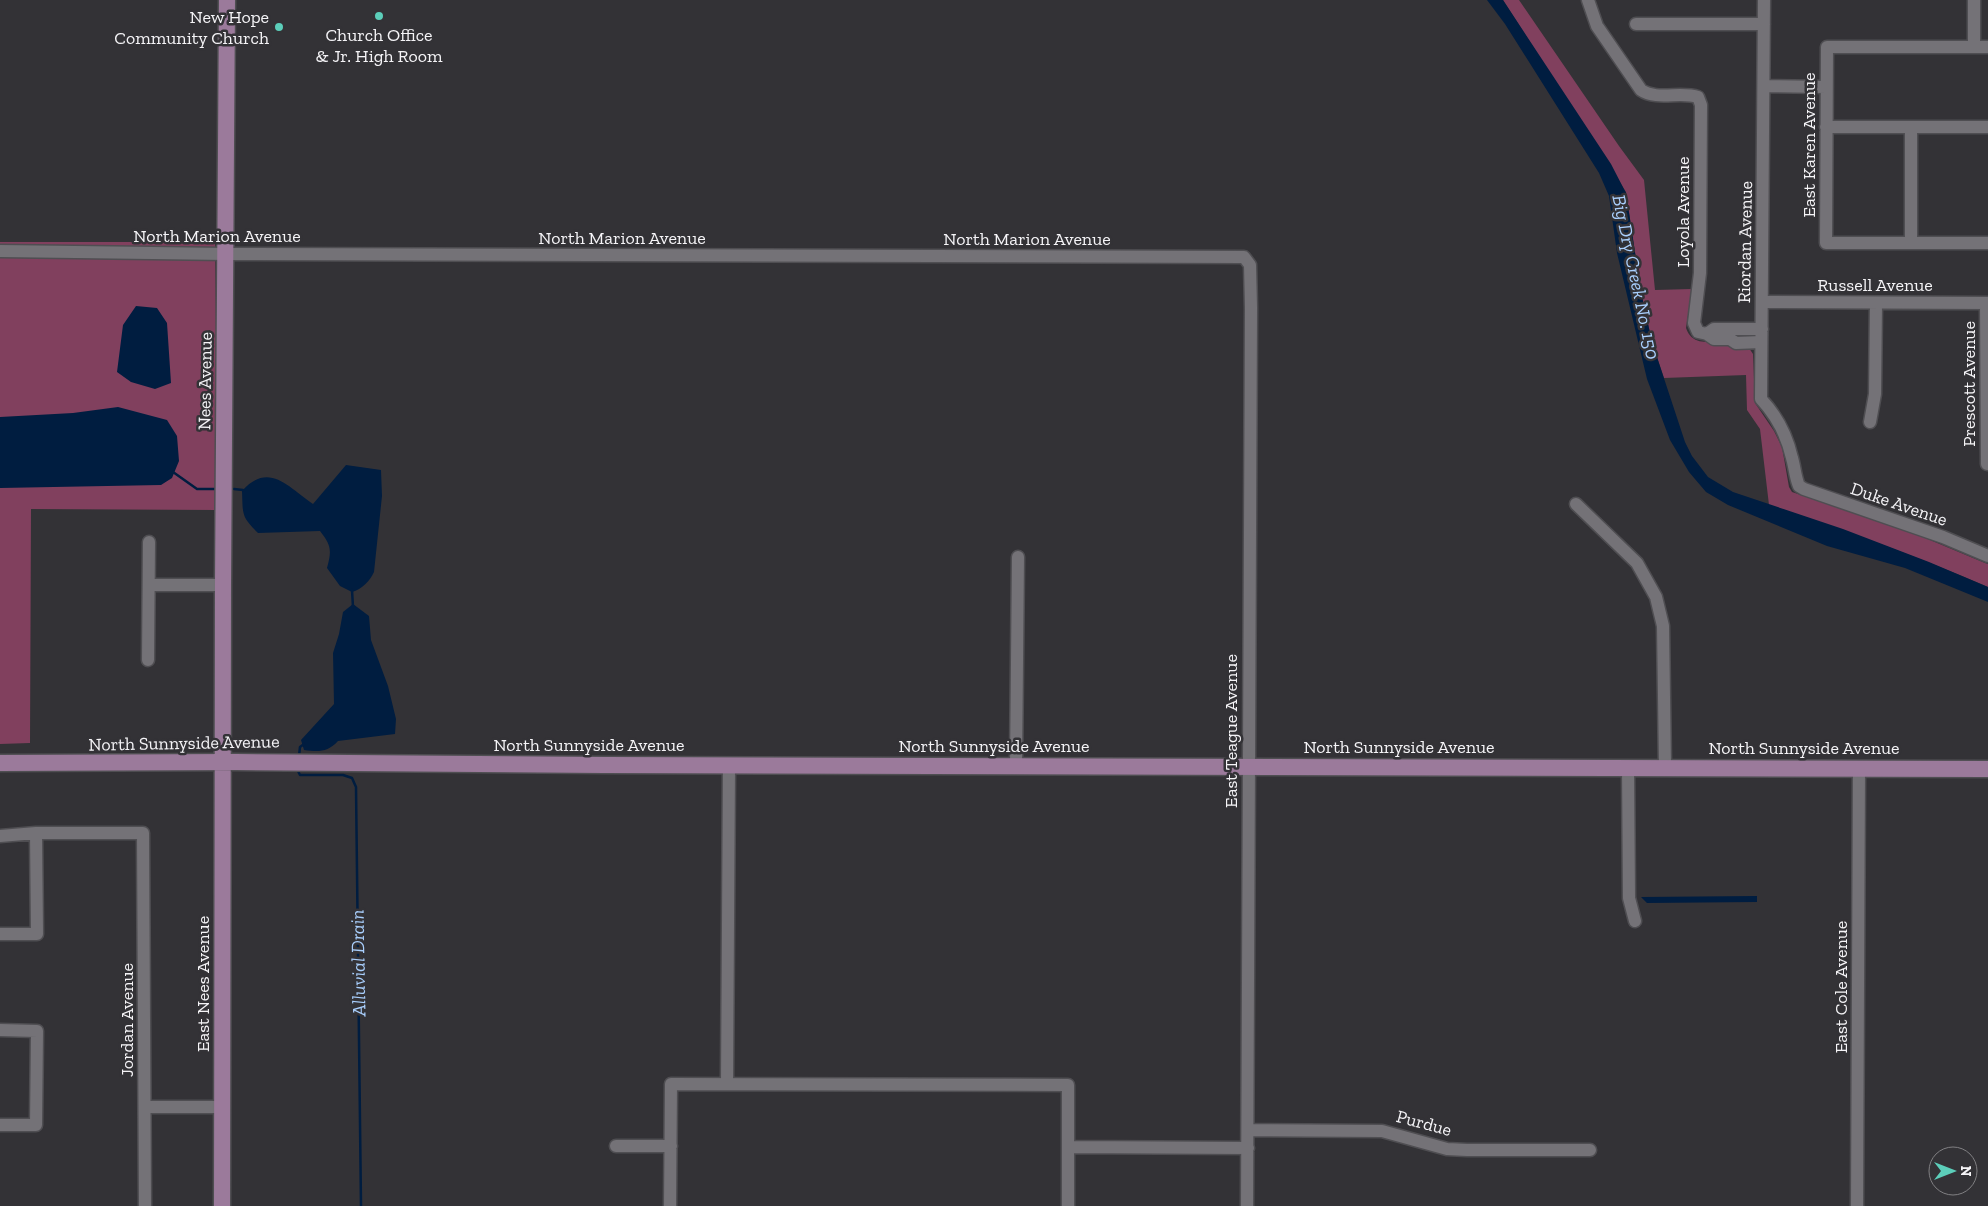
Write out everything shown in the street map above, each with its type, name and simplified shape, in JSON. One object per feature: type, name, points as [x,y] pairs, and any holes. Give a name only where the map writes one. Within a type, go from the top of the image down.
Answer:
[{"type":"main road","name":"Nees Avenue","points":[[224,762],[223,585],[227,0]]},
{"type":"main road","name":"North Sunnyside Avenue","points":[[0,764],[224,762],[1988,769]]},
{"type":"main road","name":"East Nees Avenue","points":[[222,1206],[224,762]]},
{"type":"street","name":"Loyola Avenue","points":[[1588,0],[1597,26],[1641,90],[1647,94],[1690,94],[1698,97],[1701,105],[1701,262],[1694,323],[1695,328],[1702,334],[1707,334],[1714,329],[1730,334]]},
{"type":"street","name":"Riordan Avenue","points":[[1764,0],[1761,399],[1782,429],[1789,446],[1798,486]]},
{"type":"street","points":[[1974,0],[1974,46],[1988,46]]},
{"type":"street","points":[[1636,24],[1764,24]]},
{"type":"street","name":"East Karen Avenue","points":[[1911,243],[1826,243],[1827,46],[1974,46]]},
{"type":"street","points":[[1764,86],[1826,87]]},
{"type":"street","points":[[1826,127],[1988,127]]},
{"type":"street","points":[[1911,127],[1911,243],[1988,243]]},
{"type":"street","name":"North Marion Avenue","points":[[0,251],[226,254],[1244,257]]},
{"type":"street","name":"East Teague Avenue","points":[[1244,257],[1250,265],[1251,308],[1247,1206]]},
{"type":"street","name":"Russell Avenue","points":[[1762,302],[1987,303]]},
{"type":"street","points":[[1870,422],[1875,394],[1876,303]]},
{"type":"street","name":"Prescott Avenue","points":[[1987,303],[1987,464]]},
{"type":"street","points":[[1761,342],[1736,342],[1730,334],[1762,329]]},
{"type":"street","name":"Duke Avenue","points":[[1798,486],[1943,536],[1988,556]]},
{"type":"street","points":[[1576,504],[1637,563],[1656,597],[1663,626],[1665,767]]},
{"type":"street","points":[[148,660],[149,542]]},
{"type":"street","points":[[1016,766],[1018,557]]},
{"type":"street","points":[[149,585],[223,585]]},
{"type":"street","points":[[727,1084],[729,765]]},
{"type":"street","points":[[1628,767],[1629,898],[1635,921]]},
{"type":"street","name":"East Cole Avenue","points":[[1857,1206],[1859,768]]},
{"type":"street","points":[[0,836],[36,833],[37,934],[0,934]]},
{"type":"street","name":"Jordan Avenue","points":[[36,833],[143,833],[145,1206]]},
{"type":"street","points":[[0,1030],[37,1030],[36,1125],[0,1125]]},
{"type":"street","points":[[670,1206],[671,1084],[1068,1085],[1068,1206]]},
{"type":"street","points":[[145,1107],[223,1107]]},
{"type":"street","name":"Purdue","points":[[1248,1130],[1382,1130],[1447,1149],[1590,1150]]},
{"type":"street","points":[[616,1146],[671,1146]]},
{"type":"street","points":[[1068,1148],[1248,1148]]},
{"type":"shaded area","points":[[1503,0],[1519,0],[1644,180],[1655,290],[1692,289],[1686,328],[1692,337],[1700,341],[1749,348],[1753,354],[1755,403],[1774,431],[1782,447],[1789,487],[1792,492],[1911,532],[1988,564],[1988,587],[1879,544],[1769,505],[1760,429],[1747,410],[1746,375],[1664,378],[1652,342],[1641,292],[1626,192]]},
{"type":"shaded area","points":[[0,242],[215,242],[218,510],[31,509],[30,743],[0,744]]},
{"type":"water","name":"Big Dry Creek No. 150","points":[[1487,0],[1503,0],[1611,164],[1626,193],[1641,292],[1652,342],[1685,442],[1692,456],[1708,477],[1733,492],[1843,529],[1988,587],[1988,602],[1905,568],[1827,546],[1728,505],[1706,492],[1689,472],[1670,440],[1647,379],[1617,253],[1609,196],[1599,173],[1505,24]]},
{"type":"water","points":[[136,306],[157,308],[167,323],[171,383],[155,389],[131,382],[117,372],[123,325]]},
{"type":"water","points":[[118,407],[167,420],[177,436],[179,461],[172,478],[161,485],[0,488],[0,417],[73,413]]},
{"type":"water","points":[[346,465],[381,470],[382,496],[374,572],[365,584],[352,592],[340,586],[327,568],[330,548],[320,531],[258,533],[248,523],[244,515],[242,491],[252,482],[270,477],[287,485],[313,504]]},
{"type":"water","points":[[353,604],[369,616],[371,640],[388,686],[396,719],[395,734],[338,741],[331,747],[323,750],[304,750],[301,740],[334,704],[333,653],[343,612]]},
{"type":"water","points":[[1757,896],[1757,902],[1647,903],[1641,897]]},
{"type":"waterway","name":"Alluvial Drain","points":[[173,472],[197,489],[217,489]]},
{"type":"waterway","name":"Alluvial Drain","points":[[234,489],[243,490]]},
{"type":"waterway","name":"Alluvial Drain","points":[[352,590],[353,607]]},
{"type":"waterway","name":"Alluvial Drain","points":[[299,756],[300,747],[304,744]]},
{"type":"waterway","name":"Alluvial Drain","points":[[298,771],[300,775],[343,775],[352,778],[356,787],[361,1206]]},
{"type":"place","name":"Church Office & Jr. High Room","points":[[379,16]]},
{"type":"place","name":"New Hope Community Church","points":[[279,27]]}]
